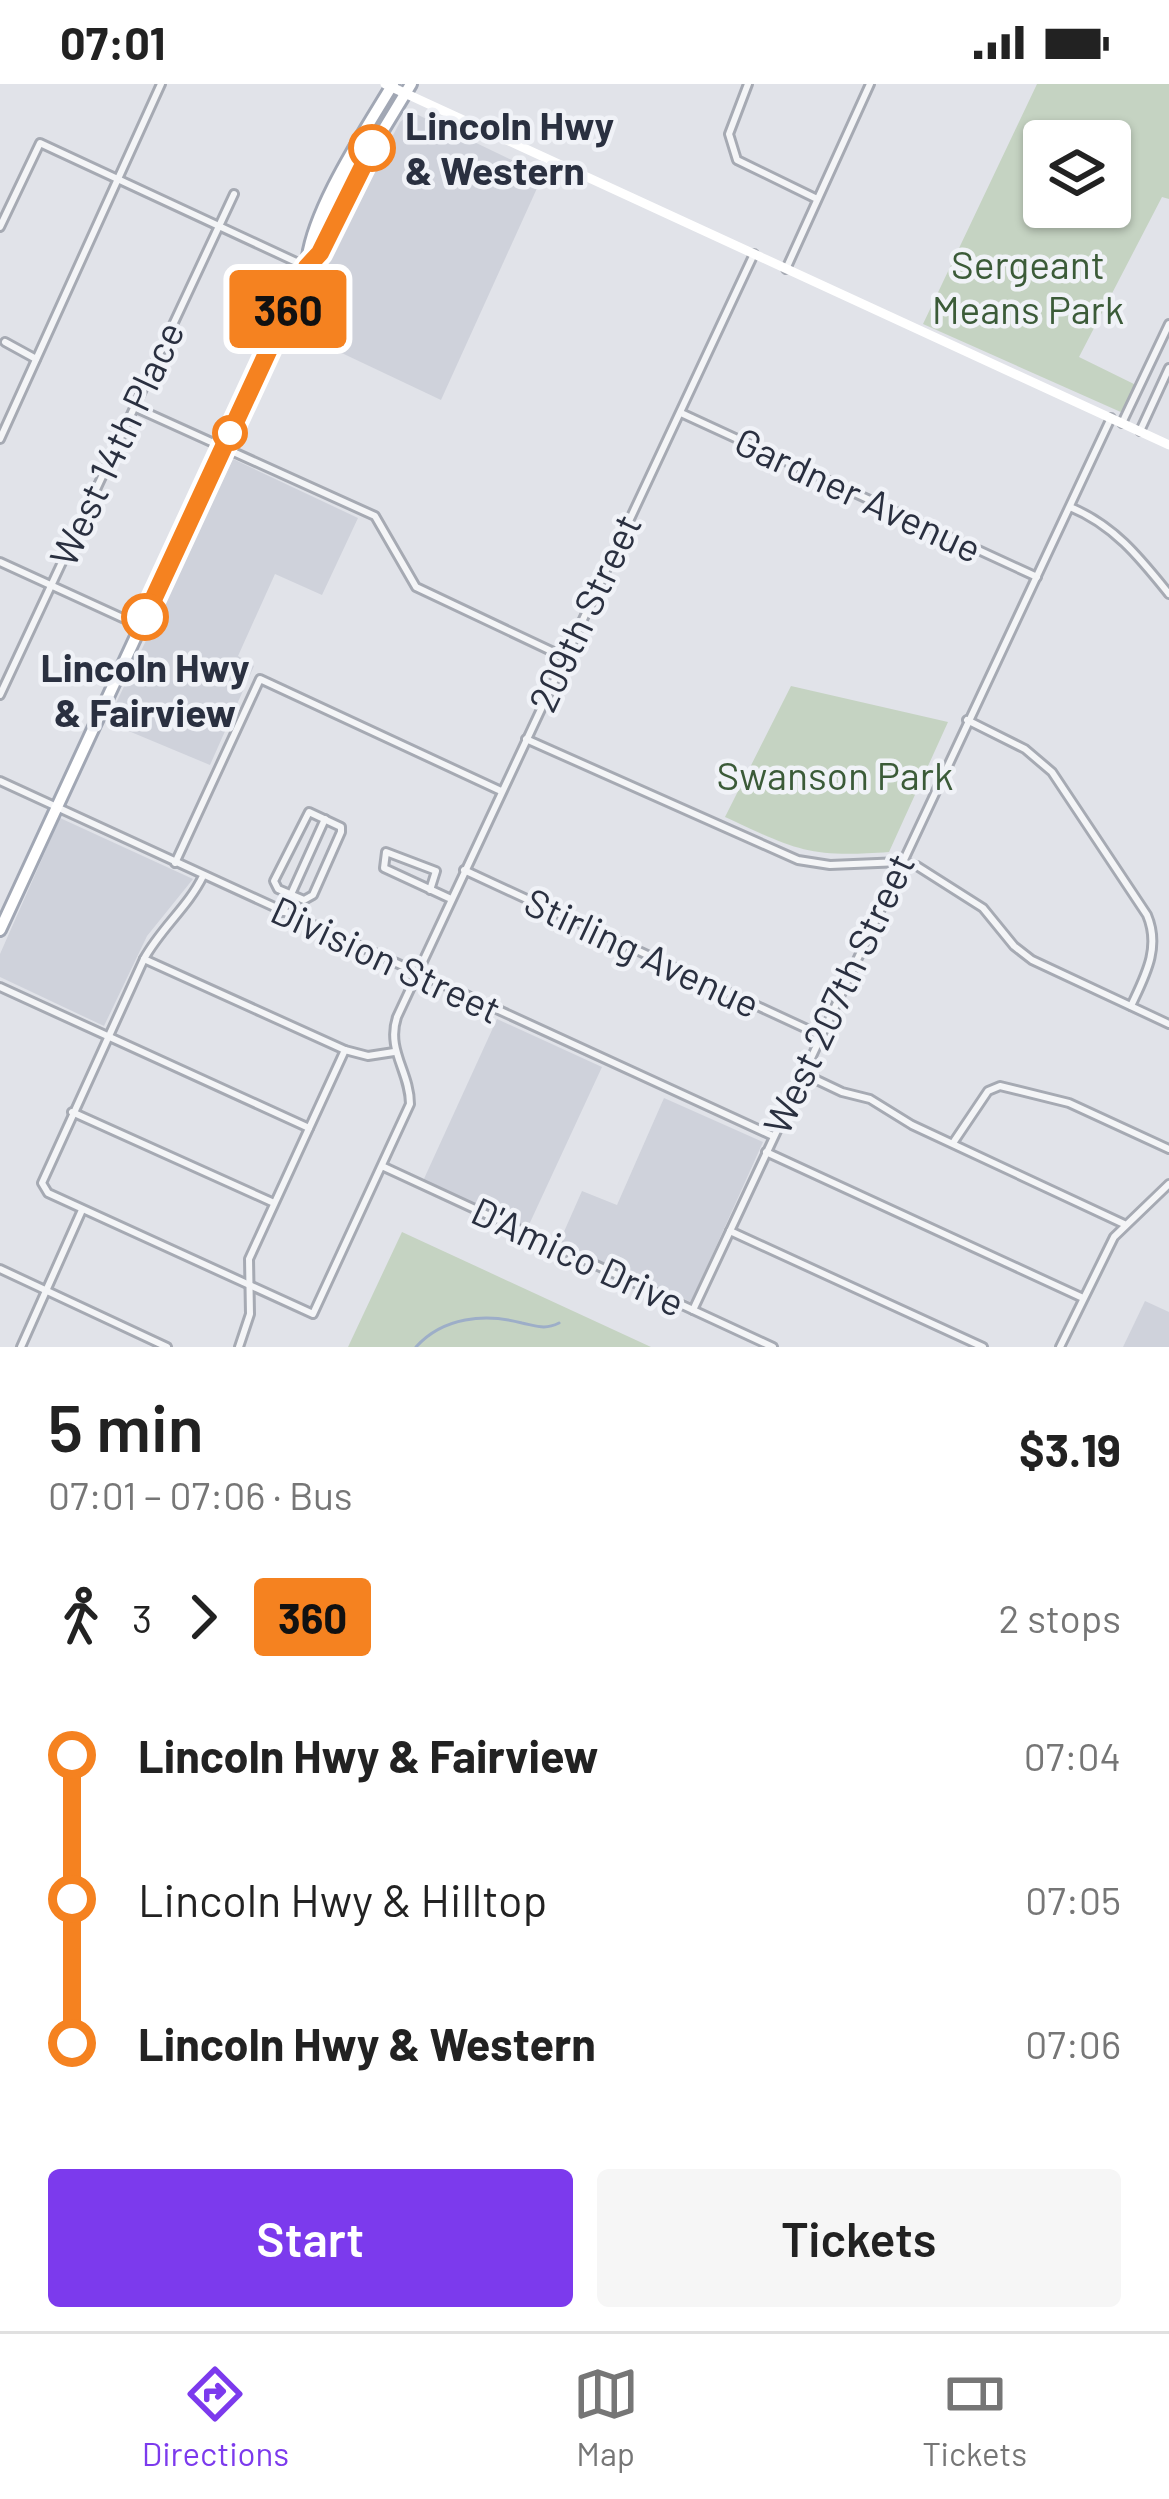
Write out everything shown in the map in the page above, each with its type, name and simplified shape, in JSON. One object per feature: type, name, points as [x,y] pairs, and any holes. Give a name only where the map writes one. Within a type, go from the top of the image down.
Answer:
[{"type":"main road","points":[[307,267],[308,249],[333,192],[390,85],[408,89],[1169,445]]},
{"type":"main road","points":[[0,930],[307,267],[320,253],[371,150],[408,89]]},
{"type":"street","points":[[0,439],[161,84]]},
{"type":"street","points":[[748,84],[729,134],[737,160],[818,199]]},
{"type":"street","points":[[786,268],[871,84]]},
{"type":"street","points":[[0,227],[40,143],[307,267]]},
{"type":"street","name":"West 14th Place","points":[[0,694],[234,194]]},
{"type":"street","name":"209th Street","points":[[394,1052],[394,1025],[417,973],[754,254]]},
{"type":"street","name":"West 207th Street","points":[[693,1310],[1070,507],[1169,324]]},
{"type":"street","points":[[5,342],[36,358]]},
{"type":"street","points":[[1139,431],[1169,368]]},
{"type":"street","points":[[134,406],[375,516],[416,587],[564,658]]},
{"type":"street","name":"Gardner Avenue","points":[[680,412],[1037,577]]},
{"type":"street","points":[[1070,507],[1129,545],[1169,594]]},
{"type":"street","points":[[0,562],[140,626]]},
{"type":"street","points":[[175,863],[260,679],[501,791]]},
{"type":"street","points":[[968,719],[1024,748],[1052,772],[1147,915],[1153,947],[1131,1006]]},
{"type":"street","points":[[526,739],[798,860],[830,865],[901,862],[921,868],[975,901],[1032,960],[1169,1024]]},
{"type":"street","name":"Division Street","points":[[0,781],[773,1136]]},
{"type":"street","points":[[309,812],[325,819],[341,827],[341,832],[309,899],[278,889],[274,881],[299,825],[309,812]]},
{"type":"street","points":[[283,912],[325,819]]},
{"type":"street","points":[[430,890],[436,871],[386,852],[384,868],[430,890],[451,899]]},
{"type":"street","name":"Stirling Avenue","points":[[464,870],[820,1035]]},
{"type":"street","points":[[144,959],[345,1050],[368,1056],[394,1052],[410,1084],[410,1104],[384,1167],[313,1314],[82,1210],[48,1193],[42,1184],[144,959],[160,929],[193,898],[203,876]]},
{"type":"street","points":[[0,987],[309,1128]]},
{"type":"street","points":[[239,1347],[250,1314],[250,1259],[345,1050]]},
{"type":"street","points":[[802,1073],[842,1093],[870,1099],[1124,1224]]},
{"type":"street","points":[[953,1143],[988,1091],[1000,1085],[1069,1102],[1169,1149]]},
{"type":"street","points":[[72,1112],[274,1204]]},
{"type":"street","points":[[766,1152],[1083,1298]]},
{"type":"street","name":"D'Amico Drive","points":[[384,1167],[772,1347]]},
{"type":"street","points":[[1060,1347],[1105,1252],[1124,1224],[1169,1184]]},
{"type":"street","points":[[21,1347],[82,1210]]},
{"type":"street","points":[[729,1230],[982,1347]]},
{"type":"street","points":[[0,1269],[167,1347]]},
{"type":"shaded area","points":[[412,112],[543,175],[441,400],[291,329],[400,122]]},
{"type":"shaded area","points":[[233,459],[358,518],[322,595],[275,574],[238,656],[254,666],[210,765],[107,722]]},
{"type":"shaded area","points":[[60,818],[193,879],[147,936],[104,1026],[0,977],[0,954]]},
{"type":"shaded area","points":[[497,1019],[602,1067],[527,1229],[423,1181]]},
{"type":"shaded area","points":[[664,1098],[763,1142],[691,1302],[559,1243],[582,1191],[617,1205]]},
{"type":"shaded area","points":[[1145,1301],[1169,1312],[1169,1347],[1123,1347]]},
{"type":"green space","name":"Sergeant Means Park","points":[[1037,84],[1169,84],[1169,199],[1162,197],[1079,357],[1138,386],[1123,413],[923,324]]},
{"type":"green space","name":"Swanson Park","points":[[791,686],[948,722],[889,852],[840,854],[804,849],[725,817]]},
{"type":"green space","points":[[402,1232],[651,1347],[348,1347]]},
{"type":"waterway","points":[[416,1347],[439,1329],[465,1320],[494,1318],[541,1327],[559,1323]]},
{"type":"bus line","name":"360","points":[[145,617],[307,267],[320,253],[372,148]]},
{"type":"place","name":"Lincoln Hwy & Western","points":[[372,148]]},
{"type":"place","name":"Lincoln Hwy & Fairview","points":[[145,617]]}]
